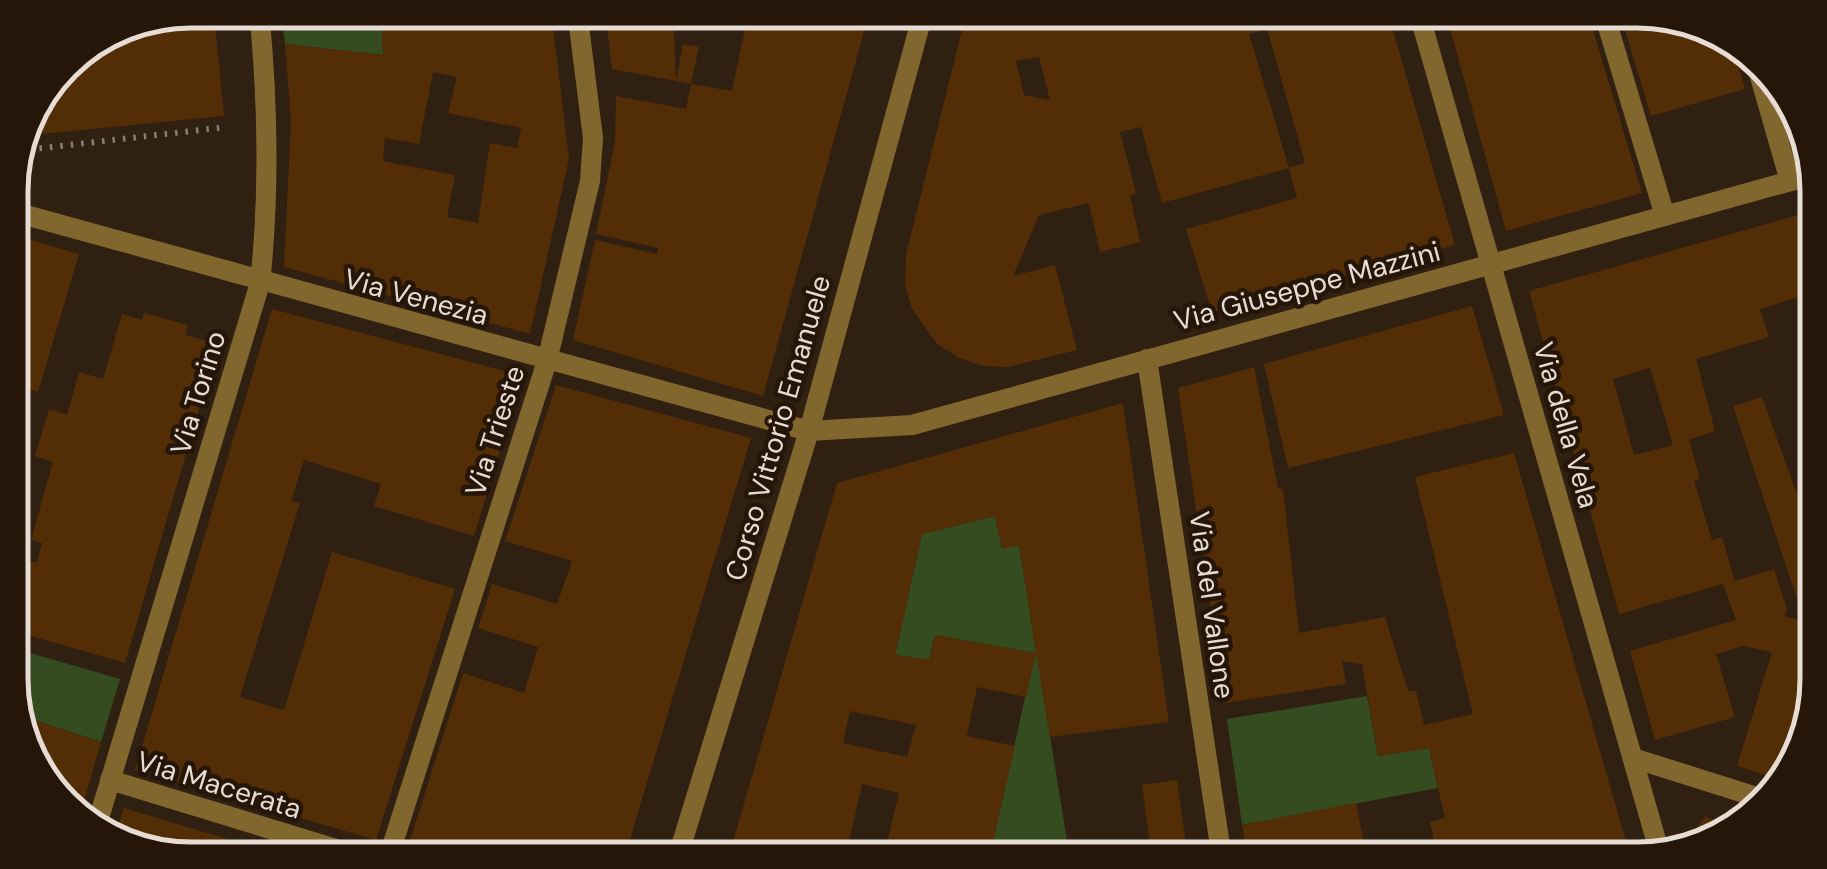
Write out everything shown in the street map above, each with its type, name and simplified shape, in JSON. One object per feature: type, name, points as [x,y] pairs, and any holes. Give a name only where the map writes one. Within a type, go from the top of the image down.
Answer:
[{"type":"street","name":"Via Torino","points":[[100,814],[260,283],[268,210],[268,124],[260,28]]},
{"type":"street","name":"Via Trieste","points":[[393,842],[547,360],[593,160],[580,28]]},
{"type":"street","name":"Corso Vittorio Emanuele","points":[[682,842],[809,431],[919,28]]},
{"type":"street","name":"Via della Vela","points":[[1423,28],[1656,840]]},
{"type":"street","points":[[1608,28],[1664,216]]},
{"type":"street","points":[[1763,88],[1790,182]]},
{"type":"street","name":"Via Giuseppe Mazzini","points":[[809,431],[912,425],[1799,179]]},
{"type":"street","name":"Via Venezia","points":[[28,216],[809,431]]},
{"type":"street","name":"Via del Vallone","points":[[1147,359],[1219,841]]},
{"type":"street","points":[[1632,758],[1750,795]]},
{"type":"street","name":"Via Macerata","points":[[110,780],[312,842]]},
{"type":"path","points":[[33,148],[268,124]]},
{"type":"green space","points":[[283,28],[382,28],[383,55],[285,44]]},
{"type":"green space","points":[[995,516],[1002,548],[1019,545],[1067,841],[993,841],[1035,653],[935,635],[929,660],[895,655],[922,534]]},
{"type":"green space","points":[[28,652],[120,679],[101,742],[33,720]]},
{"type":"green space","points":[[1367,696],[1378,756],[1429,748],[1438,788],[1242,825],[1227,719]]},
{"type":"building","points":[[215,28],[224,116],[41,134],[44,118],[61,91],[100,55],[128,40],[159,31]]},
{"type":"building","points":[[382,28],[553,28],[569,159],[530,334],[284,267],[291,120],[285,44],[383,55]],"holes":[[[433,72],[457,77],[448,113],[521,128],[517,148],[490,143],[478,223],[447,217],[455,175],[383,161],[385,138],[419,144]]]},
{"type":"building","points":[[607,28],[674,28],[676,81],[612,69]]},
{"type":"building","points":[[745,28],[865,28],[763,396],[573,340],[595,240],[657,254],[658,248],[596,234],[615,142],[616,96],[686,109],[691,84],[732,91]]},
{"type":"building","points":[[963,28],[1392,28],[1455,245],[1212,312],[1186,229],[1297,198],[1289,168],[1162,203],[1141,127],[1120,132],[1136,193],[1130,195],[1140,242],[1100,252],[1089,203],[1039,215],[1013,276],[1055,265],[1077,350],[1008,367],[984,366],[959,358],[937,344],[912,309],[905,285],[906,255]],"holes":[[[1267,29],[1305,163],[1289,168],[1249,34]],[[1039,57],[1050,100],[1024,95],[1016,61]]]},
{"type":"building","points":[[1450,28],[1592,28],[1642,193],[1506,231]]},
{"type":"building","points":[[1624,28],[1668,31],[1699,40],[1737,62],[1745,89],[1651,116]]},
{"type":"building","points":[[683,44],[699,47],[691,84],[676,81]]},
{"type":"building","points":[[1800,215],[1800,297],[1760,309],[1769,337],[1696,359],[1715,431],[1689,440],[1700,479],[1694,481],[1712,540],[1722,537],[1735,581],[1774,569],[1787,609],[1784,616],[1800,621],[1796,710],[1787,741],[1768,775],[1737,766],[1772,652],[1743,646],[1716,654],[1735,717],[1655,740],[1630,651],[1736,620],[1723,584],[1619,614],[1529,291]],"holes":[[[1650,368],[1673,445],[1634,455],[1613,379]]]},
{"type":"building","points":[[28,239],[79,254],[38,392],[28,389]]},
{"type":"building","points":[[1472,306],[1504,415],[1288,468],[1264,364]]},
{"type":"building","points":[[272,309],[523,376],[474,536],[374,506],[381,484],[304,460],[291,501],[300,503],[240,697],[284,710],[332,552],[455,589],[376,840],[135,770]]},
{"type":"building","points":[[144,313],[188,325],[185,335],[218,344],[125,663],[28,635],[28,562],[37,562],[42,543],[31,540],[53,462],[35,456],[49,409],[67,415],[79,372],[103,379],[122,314],[142,320]]},
{"type":"building","points":[[1254,367],[1278,488],[1283,489],[1299,633],[1385,617],[1408,691],[1416,691],[1424,725],[1473,714],[1415,477],[1514,453],[1626,841],[1434,841],[1430,822],[1445,818],[1429,748],[1378,756],[1362,664],[1342,661],[1346,684],[1225,703],[1178,388]]},
{"type":"building","points":[[556,385],[751,438],[629,842],[409,842],[463,673],[524,693],[538,647],[478,628],[492,584],[557,604],[572,561],[505,541]]},
{"type":"building","points":[[1762,397],[1800,503],[1800,605],[1799,605],[1733,406]]},
{"type":"building","points":[[1123,403],[1169,722],[1050,737],[1036,653],[1026,697],[977,687],[967,736],[1015,746],[993,841],[887,842],[899,793],[862,784],[849,842],[733,842],[837,483]],"holes":[[[995,516],[1002,549],[1019,545],[1036,653],[935,635],[929,660],[895,655],[922,534]],[[850,711],[916,725],[907,757],[843,743]]]},
{"type":"building","points":[[33,720],[101,742],[84,802],[49,760]]},
{"type":"building","points":[[1177,780],[1186,841],[1150,841],[1142,785]]},
{"type":"building","points":[[1356,803],[1364,841],[1245,841],[1242,825]]},
{"type":"building","points":[[124,808],[227,839],[190,842],[159,838],[119,825]]},
{"type":"building","points":[[1705,817],[1717,821],[1699,829],[1694,830]]}]
